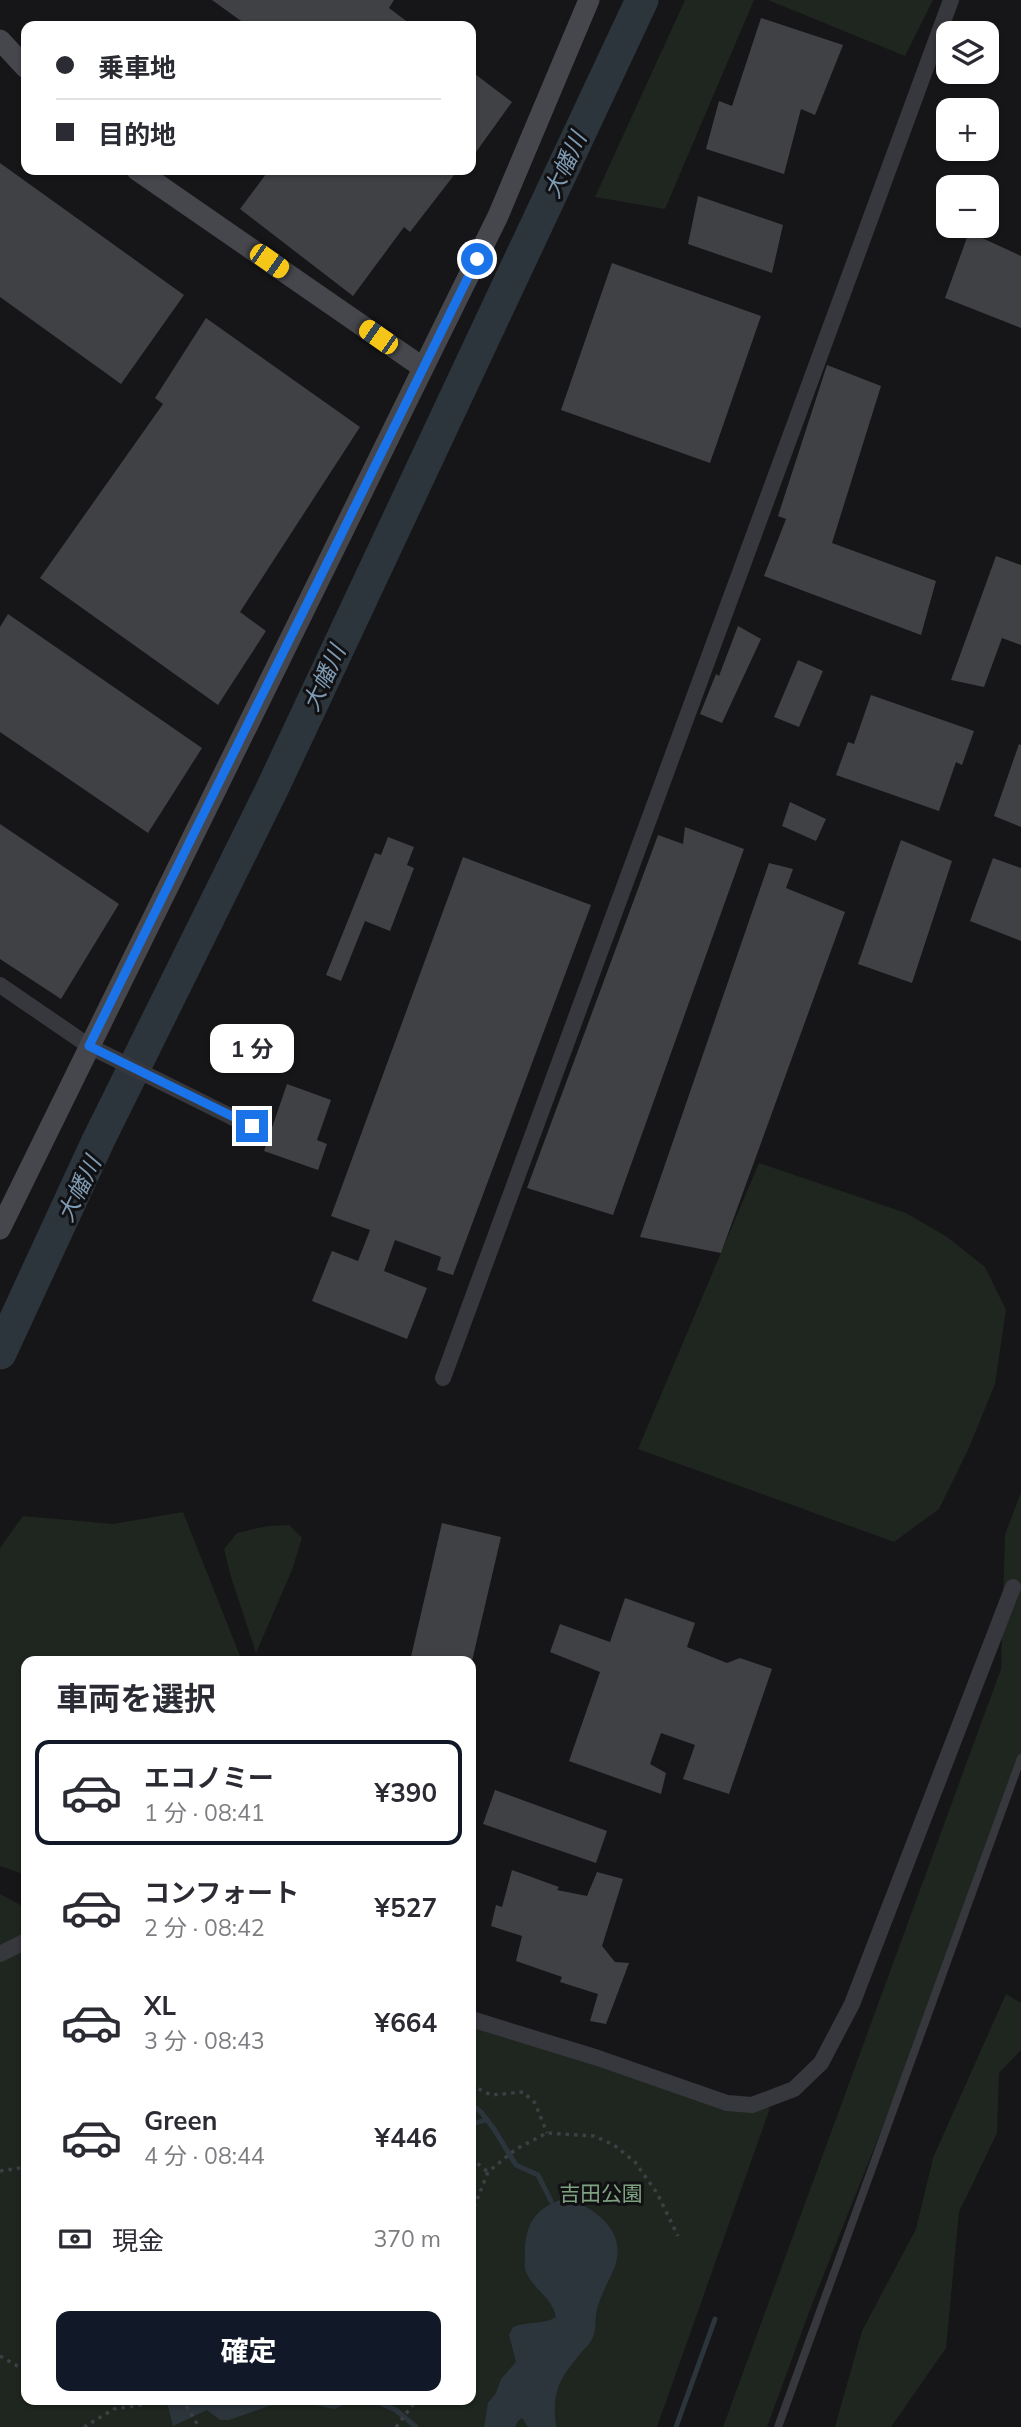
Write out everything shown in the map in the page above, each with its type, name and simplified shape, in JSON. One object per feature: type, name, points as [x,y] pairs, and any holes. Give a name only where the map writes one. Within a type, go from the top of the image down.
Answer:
[{"type":"street","points":[[0,1229],[498,216],[589,0]]},
{"type":"street","points":[[443,1378],[951,0]]},
{"type":"street","points":[[0,40],[21,63]]},
{"type":"street","points":[[144,175],[422,367]]},
{"type":"street","points":[[0,985],[89,1046],[252,1126]]},
{"type":"street","points":[[476,2021],[598,2058],[727,2103],[752,2105],[794,2089],[821,2063],[852,2004],[1013,1587]]},
{"type":"street","points":[[0,1954],[21,1944]]},
{"type":"lane","points":[[778,2427],[1021,1758]]},
{"type":"path","points":[[476,2088],[491,2095],[523,2092],[535,2103],[547,2133]]},
{"type":"path","points":[[476,2203],[488,2172],[516,2149],[547,2133],[594,2136],[614,2145],[635,2162],[657,2193],[678,2236]]},
{"type":"path","points":[[476,2162],[488,2172]]},
{"type":"path","points":[[0,2171],[21,2168]]},
{"type":"path","points":[[0,2356],[21,2368]]},
{"type":"path","points":[[84,2427],[114,2409],[140,2405]]},
{"type":"path","points":[[186,2405],[198,2425]]},
{"type":"path","points":[[397,2427],[413,2405]]},
{"type":"green space","points":[[685,0],[754,0],[665,209],[595,197]]},
{"type":"green space","points":[[768,0],[933,0],[905,56]]},
{"type":"green space","points":[[759,1163],[906,1213],[947,1237],[985,1267],[1006,1310],[995,1384],[968,1450],[939,1509],[894,1542],[638,1449]]},
{"type":"green space","points":[[1021,1492],[1021,1756],[938,1988],[812,2304],[767,2427],[723,2427],[1001,1669],[1005,1535]]},
{"type":"green space","points":[[183,1512],[240,1656],[21,1656],[21,1873],[0,1866],[0,1548],[23,1516],[113,1524]]},
{"type":"green space","points":[[289,1525],[302,1538],[292,1570],[256,1653],[224,1549],[237,1533],[267,1526]]},
{"type":"green space","name":"吉田公園","points":[[0,1894],[21,1905],[21,2405],[476,2405],[476,2020],[770,2108],[657,2427],[0,2427]]},
{"type":"green space","points":[[1006,1994],[1021,2003],[1021,2050],[999,2073],[997,2133],[959,2212],[946,2348],[891,2427],[835,2427],[862,2331],[916,2229],[933,2158]]},
{"type":"shaded area","points":[[569,2198],[607,2223],[617,2242],[615,2266],[597,2310],[593,2337],[566,2372],[558,2388],[555,2405],[556,2427],[528,2427],[522,2418],[515,2427],[484,2427],[488,2403],[496,2393],[501,2379],[516,2362],[509,2335],[513,2327],[556,2317],[551,2304],[526,2272],[525,2245],[535,2217],[548,2205]]},
{"type":"shaded area","points":[[168,2405],[282,2405],[269,2406],[229,2420],[220,2420],[207,2410],[173,2426]]},
{"type":"shaded area","points":[[316,2405],[344,2405],[334,2409]]},
{"type":"building","points":[[212,0],[394,0],[389,8],[406,21],[241,21]]},
{"type":"building","points":[[761,18],[843,45],[815,115],[801,109],[784,174],[706,149],[719,101],[732,106]]},
{"type":"building","points":[[476,75],[512,102],[476,152]]},
{"type":"building","points":[[0,163],[184,295],[121,384],[0,297]]},
{"type":"building","points":[[265,175],[454,175],[410,232],[404,227],[353,296],[240,209]]},
{"type":"building","points":[[698,196],[783,225],[772,273],[688,244]]},
{"type":"building","points":[[967,238],[982,238],[1021,256],[1021,328],[945,298]]},
{"type":"building","points":[[612,263],[761,316],[710,463],[561,410]]},
{"type":"building","points":[[206,318],[360,427],[240,612],[266,631],[218,705],[40,578],[163,404],[155,398]]},
{"type":"building","points":[[827,365],[881,386],[832,543],[936,581],[921,635],[764,576],[786,519],[778,516]]},
{"type":"building","points":[[996,556],[1021,565],[1021,645],[1002,638],[984,687],[951,680]]},
{"type":"building","points":[[8,614],[202,748],[148,833],[0,732],[0,627]]},
{"type":"building","points":[[738,626],[761,639],[722,723],[700,714],[716,674],[719,676]]},
{"type":"building","points":[[798,660],[823,671],[799,727],[774,717]]},
{"type":"building","points":[[871,695],[974,731],[962,765],[956,762],[939,811],[836,775],[848,742],[854,744]]},
{"type":"building","points":[[1019,744],[1021,745],[1021,827],[994,816]]},
{"type":"building","points":[[790,802],[826,819],[816,841],[782,826]]},
{"type":"building","points":[[0,824],[119,904],[61,999],[0,959]]},
{"type":"building","points":[[685,827],[744,849],[613,1215],[527,1188],[658,835],[683,844]]},
{"type":"building","points":[[388,837],[414,847],[407,865],[414,868],[390,931],[365,921],[341,981],[326,975],[375,853],[381,855]]},
{"type":"building","points":[[901,840],[952,861],[912,983],[858,964]]},
{"type":"building","points":[[463,857],[591,905],[453,1275],[437,1270],[441,1257],[395,1240],[384,1271],[427,1288],[407,1339],[312,1301],[332,1251],[358,1261],[370,1230],[331,1216]]},
{"type":"building","points":[[993,858],[1021,868],[1021,941],[970,921]]},
{"type":"building","points":[[769,863],[793,869],[786,888],[845,912],[721,1253],[640,1237]]},
{"type":"building","points":[[287,1084],[331,1100],[317,1140],[327,1144],[318,1170],[264,1151]]},
{"type":"building","points":[[442,1523],[501,1537],[473,1656],[411,1656]]},
{"type":"building","points":[[625,1598],[695,1623],[687,1647],[727,1663],[740,1658],[772,1669],[729,1794],[683,1779],[695,1745],[661,1733],[650,1764],[666,1773],[661,1794],[569,1761],[600,1672],[550,1652],[560,1624],[610,1642]]},
{"type":"building","points":[[495,1790],[607,1831],[596,1863],[483,1824]]},
{"type":"building","points":[[512,1870],[559,1887],[557,1890],[587,1896],[597,1872],[623,1879],[602,1946],[615,1962],[629,1963],[606,2024],[590,2021],[598,1994],[560,1982],[562,1977],[516,1961],[522,1936],[491,1926],[496,1905],[502,1907]]},
{"type":"waterway","name":"大幡川","points":[[0,1353],[98,1141],[272,789],[642,0]]},
{"type":"waterway","points":[[476,2108],[494,2129],[516,2165],[538,2175],[551,2201]]},
{"type":"waterway","points":[[476,2123],[485,2120]]},
{"type":"waterway","points":[[676,2427],[715,2319]]},
{"type":"waterway","points":[[384,2405],[396,2410],[416,2427]]},
{"type":"route","points":[[252,1126],[89,1046],[477,259]]}]
